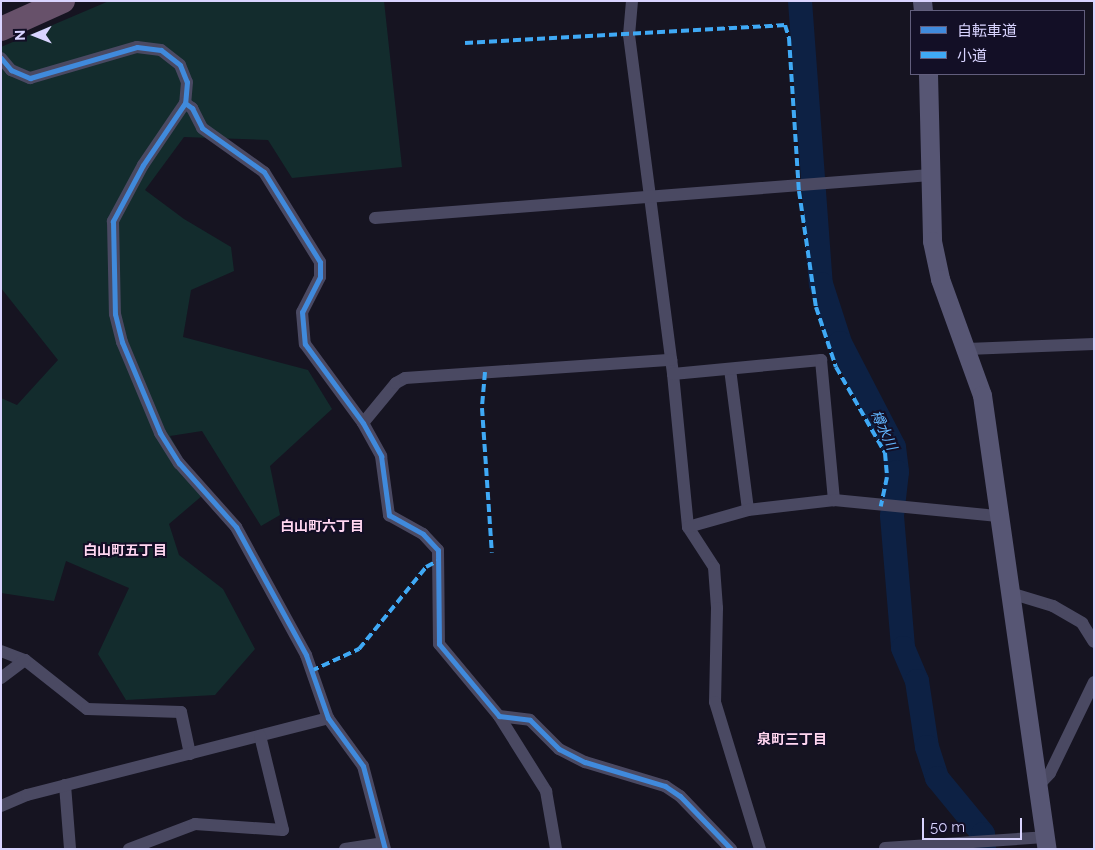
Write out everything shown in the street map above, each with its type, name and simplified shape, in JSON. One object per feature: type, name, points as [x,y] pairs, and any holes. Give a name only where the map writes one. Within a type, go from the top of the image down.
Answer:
[{"type":"highway","points":[[1,29],[63,1]]},
{"type":"street","points":[[632,1],[629,35],[673,374],[688,527],[714,567],[717,608],[715,702],[760,849]]},
{"type":"street","points":[[1,58],[11,70],[37,77],[110,53],[150,47],[173,57],[180,65],[187,82],[185,103],[143,165],[113,221],[115,314],[135,377],[160,433],[179,463],[227,514],[250,550],[306,655],[328,718],[362,766],[384,846],[345,849]]},
{"type":"street","points":[[885,848],[995,842],[1046,843],[982,395],[967,349],[940,279],[932,241],[928,75]]},
{"type":"street","points":[[185,103],[192,108],[202,128],[264,172],[320,262],[320,277],[302,312],[305,344],[363,423],[381,456],[390,515],[423,534],[438,550],[439,644],[499,716],[546,791],[556,849]]},
{"type":"street","points":[[375,218],[650,194],[930,175]]},
{"type":"street","points":[[967,349],[1094,344]]},
{"type":"street","points":[[363,423],[396,383],[405,378],[671,360]]},
{"type":"street","points":[[673,374],[822,360],[834,500]]},
{"type":"street","points":[[730,368],[748,510]]},
{"type":"street","points":[[688,527],[748,510],[834,500],[998,516]]},
{"type":"street","points":[[1010,593],[1053,606],[1082,623],[1094,642]]},
{"type":"street","points":[[1,651],[25,660],[86,709],[181,712],[190,754]]},
{"type":"street","points":[[1,678],[25,660]]},
{"type":"street","points":[[1037,787],[1050,773],[1094,682]]},
{"type":"street","points":[[499,716],[530,720],[559,749],[585,762],[666,786],[680,796],[731,849]]},
{"type":"street","points":[[1,806],[65,785],[328,718]]},
{"type":"street","points":[[129,849],[196,824],[283,830],[260,736]]},
{"type":"street","points":[[65,785],[70,849]]},
{"type":"green space","points":[[109,1],[384,1],[402,167],[292,178],[268,140],[184,137],[145,190],[184,219],[231,247],[234,271],[191,290],[183,337],[308,370],[332,409],[270,466],[280,515],[261,526],[202,431],[170,436],[203,495],[169,524],[179,555],[223,589],[255,649],[215,695],[126,700],[98,654],[129,588],[66,561],[54,601],[1,593],[1,398],[17,405],[58,360],[1,288],[1,47]]},
{"type":"waterway","name":"樽水川","points":[[800,1],[821,284],[840,343],[894,447],[897,472],[892,516],[903,648],[917,681],[927,747],[937,778],[983,834],[984,849]]},
{"type":"marked path","points":[[465,43],[785,25],[789,38],[799,191],[816,307],[836,367],[885,453],[887,477],[881,506]]},
{"type":"marked path","points":[[485,372],[482,408],[492,553]]},
{"type":"marked path","points":[[311,671],[359,649],[426,567],[439,560]]},
{"type":"cycle path","points":[[1,58],[11,70],[30,78],[137,47],[161,50],[180,65],[187,82],[185,103],[143,165],[113,221],[115,314],[122,342],[160,433],[179,463],[236,527],[306,655],[328,718],[363,766],[385,849]]},
{"type":"cycle path","points":[[185,103],[192,108],[202,128],[264,172],[320,262],[320,277],[302,312],[305,344],[363,423],[381,456],[389,515],[423,534],[438,550],[439,644],[499,716],[530,720],[559,749],[585,762],[665,786],[680,796],[731,849]]},
{"type":"district","name":"白山町六丁目","points":[[322,526]]},
{"type":"district","name":"白山町五丁目","points":[[125,550]]},
{"type":"district","name":"泉町三丁目","points":[[792,739]]}]
